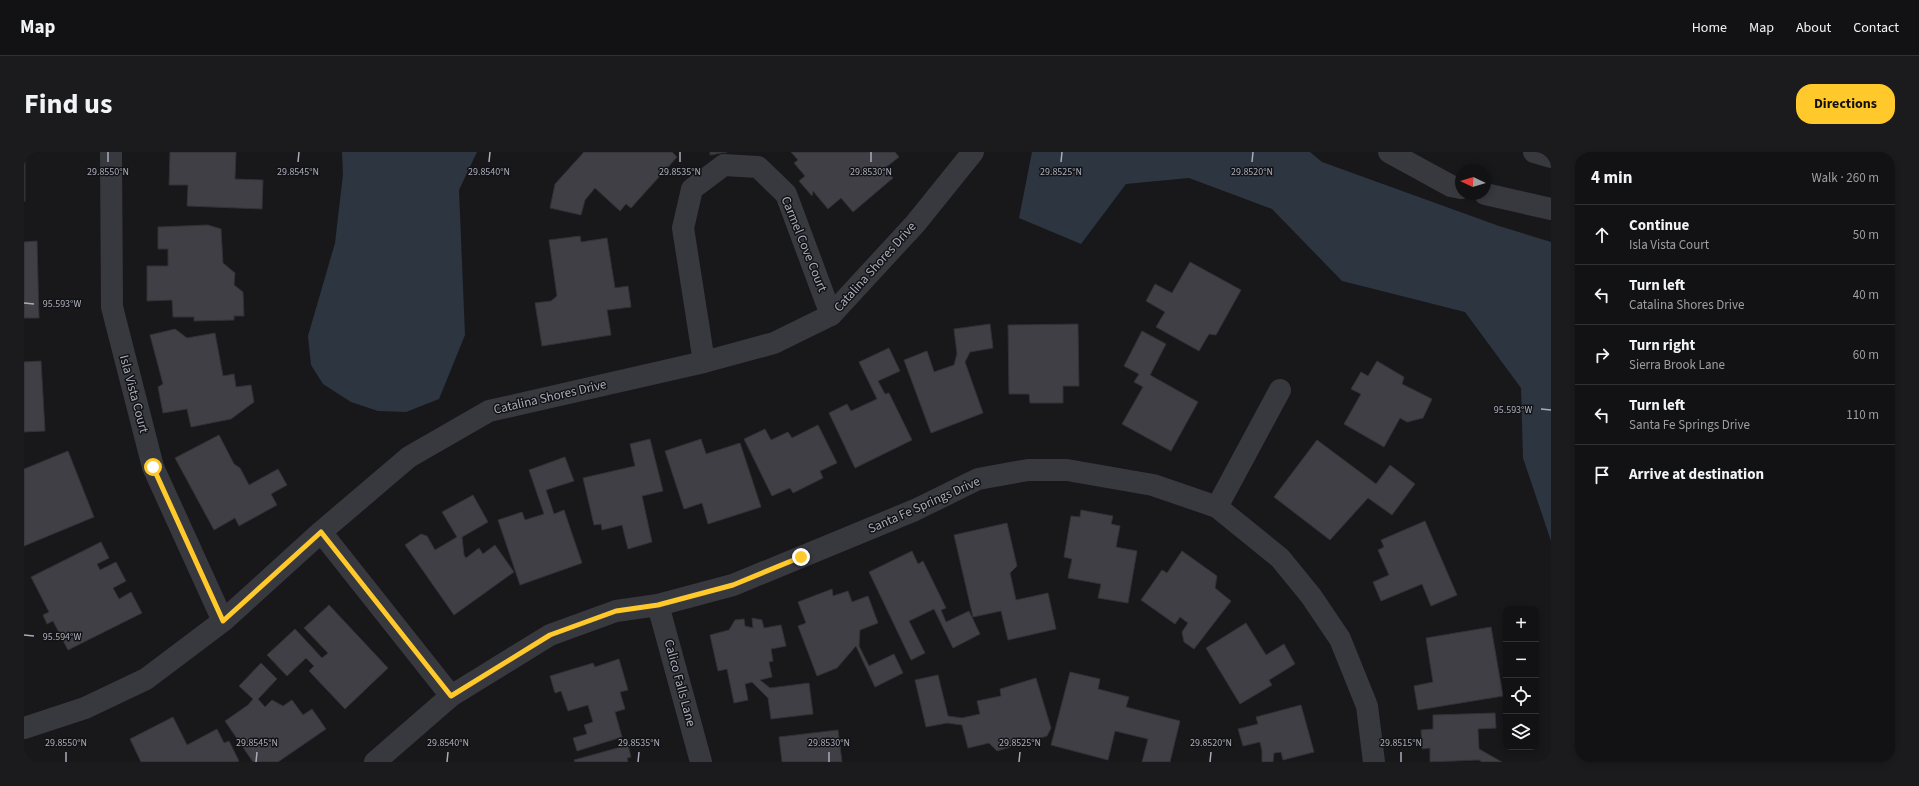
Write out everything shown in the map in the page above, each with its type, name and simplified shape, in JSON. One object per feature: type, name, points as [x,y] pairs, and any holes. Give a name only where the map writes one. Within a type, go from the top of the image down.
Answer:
[{"type":"street","name":"Isla Vista Court","points":[[111,152],[112,307],[153,467],[223,621]]},
{"type":"street","name":"Catalina Shores Drive","points":[[24,728],[85,708],[146,679],[223,621],[321,532],[409,457],[489,411],[704,362],[774,343],[831,315],[915,224],[972,152]]},
{"type":"street","points":[[1389,152],[1455,187]]},
{"type":"street","points":[[1534,152],[1551,157]]},
{"type":"street","name":"Carmel Cove Court","points":[[704,362],[683,228],[692,189],[724,165],[758,167],[786,194],[831,315]]},
{"type":"street","points":[[1491,195],[1551,209]]},
{"type":"street","points":[[1217,507],[1280,390]]},
{"type":"street","name":"Santa Fe Springs Drive","points":[[376,762],[451,696],[550,635],[616,611],[658,605],[733,585],[915,510],[978,479],[1028,470],[1067,470],[1153,485],[1217,507],[1280,558],[1311,596],[1340,639],[1367,706],[1374,762]]},
{"type":"street","points":[[321,532],[451,696]]},
{"type":"street","name":"Calico Falls Lane","points":[[658,605],[701,762]]},
{"type":"water","points":[[342,152],[477,152],[459,190],[465,335],[439,399],[406,412],[378,411],[351,402],[323,384],[311,365],[308,336],[335,243],[343,174]]},
{"type":"water","points":[[1032,152],[1310,152],[1322,162],[1499,226],[1551,242],[1551,541],[1523,458],[1521,388],[1465,312],[1342,281],[1272,209],[1189,178],[1126,184],[1081,244],[1019,218]]},
{"type":"building","points":[[25,152],[25,201],[24,201]]},
{"type":"building","points":[[170,152],[236,152],[235,179],[263,180],[262,209],[187,206],[188,185],[169,185]]},
{"type":"building","points":[[584,152],[672,152],[677,157],[631,208],[626,204],[620,211],[595,188],[585,200],[581,215],[550,208],[555,184]]},
{"type":"building","points":[[710,152],[727,152],[710,155]]},
{"type":"building","points":[[791,152],[895,152],[899,157],[885,168],[893,178],[853,212],[841,198],[828,209],[813,191],[812,196],[799,181],[805,176],[794,163],[798,160]]},
{"type":"building","points":[[208,225],[221,229],[223,263],[235,273],[234,285],[243,292],[244,316],[234,316],[234,320],[194,321],[194,317],[173,317],[172,300],[147,301],[147,266],[168,266],[168,249],[158,249],[158,227]]},
{"type":"building","points":[[580,236],[581,242],[607,238],[615,288],[628,286],[631,307],[607,310],[611,335],[542,346],[535,303],[551,301],[557,296],[549,240]]},
{"type":"building","points":[[37,241],[39,318],[24,318],[24,242]]},
{"type":"building","points":[[1190,262],[1241,290],[1216,335],[1209,334],[1199,351],[1156,327],[1165,312],[1146,301],[1155,284],[1172,293]]},
{"type":"building","points":[[990,324],[993,348],[970,352],[965,362],[983,413],[931,433],[904,360],[927,351],[934,372],[954,365],[957,354],[954,329]]},
{"type":"building","points":[[1078,324],[1079,386],[1063,386],[1063,403],[1030,403],[1029,394],[1009,394],[1008,325]]},
{"type":"building","points":[[175,329],[187,338],[215,333],[223,376],[234,374],[236,387],[251,385],[254,402],[231,419],[191,427],[187,409],[163,413],[158,387],[163,384],[150,335]]},
{"type":"building","points":[[1142,331],[1166,344],[1150,375],[1198,402],[1171,451],[1122,424],[1143,387],[1134,382],[1139,374],[1124,366]]},
{"type":"building","points":[[889,348],[900,371],[878,381],[885,394],[889,393],[912,440],[855,468],[829,413],[847,404],[851,411],[877,399],[859,362]]},
{"type":"building","points":[[41,361],[45,431],[24,432],[24,362]]},
{"type":"building","points":[[1377,361],[1404,377],[1402,384],[1432,399],[1423,418],[1407,422],[1400,418],[1384,447],[1344,424],[1361,394],[1351,389],[1361,372],[1368,376]]},
{"type":"building","points":[[818,425],[837,463],[820,471],[823,478],[793,493],[790,488],[772,496],[744,439],[765,429],[771,440],[788,432],[792,438]]},
{"type":"building","points":[[219,435],[234,464],[240,468],[249,485],[278,469],[287,485],[271,494],[277,505],[239,526],[235,518],[214,530],[175,458]]},
{"type":"building","points":[[650,439],[663,491],[642,496],[652,542],[628,549],[622,525],[602,530],[601,524],[594,525],[583,478],[635,466],[630,444]]},
{"type":"building","points":[[701,439],[706,454],[740,443],[761,507],[708,524],[702,503],[684,509],[665,451]]},
{"type":"building","points":[[1317,440],[1376,484],[1390,465],[1415,484],[1392,515],[1368,498],[1330,540],[1274,497]]},
{"type":"building","points":[[68,451],[94,517],[24,546],[24,469]]},
{"type":"building","points":[[565,457],[574,481],[546,490],[554,514],[564,510],[582,563],[520,585],[498,520],[522,512],[525,520],[544,514],[529,470]]},
{"type":"building","points":[[473,495],[488,522],[462,537],[464,555],[466,558],[479,548],[483,554],[495,545],[514,572],[454,615],[405,545],[421,534],[427,536],[435,550],[457,537],[442,512]]},
{"type":"building","points":[[1081,510],[1113,516],[1111,524],[1120,526],[1116,547],[1137,551],[1128,603],[1098,598],[1101,584],[1068,578],[1072,559],[1064,557],[1071,516],[1080,517]]},
{"type":"building","points":[[1425,521],[1457,595],[1431,606],[1422,584],[1381,601],[1373,582],[1389,575],[1378,550],[1384,547],[1381,540]]},
{"type":"building","points":[[1007,523],[1017,566],[1010,573],[1016,600],[1048,593],[1056,629],[1008,640],[1001,611],[973,617],[954,535]]},
{"type":"building","points":[[101,542],[109,558],[97,564],[100,570],[116,562],[126,581],[113,588],[119,599],[131,592],[142,613],[68,650],[53,621],[47,624],[43,615],[49,612],[31,577]]},
{"type":"building","points":[[912,551],[918,564],[923,561],[946,608],[941,610],[946,622],[969,611],[980,634],[953,648],[934,609],[909,621],[925,653],[911,660],[869,572]]},
{"type":"building","points":[[1182,551],[1217,576],[1215,588],[1231,601],[1194,649],[1184,642],[1182,632],[1188,623],[1180,617],[1175,624],[1141,600],[1162,570],[1167,573]]},
{"type":"building","points":[[832,589],[833,596],[848,591],[852,602],[868,596],[878,623],[860,630],[859,646],[869,666],[894,654],[903,673],[875,687],[856,646],[837,668],[817,676],[798,626],[806,623],[798,602]]},
{"type":"building","points":[[329,605],[388,668],[345,709],[309,671],[314,666],[306,658],[287,676],[267,655],[295,629],[322,658],[328,653],[304,628]]},
{"type":"building","points":[[752,618],[762,620],[764,628],[781,625],[786,646],[771,649],[773,661],[769,662],[772,677],[760,680],[770,688],[809,683],[813,714],[771,719],[768,698],[752,682],[745,684],[748,700],[734,703],[727,669],[718,671],[710,635],[729,630],[735,620],[744,619],[745,626],[753,628]]},
{"type":"building","points":[[1246,623],[1266,655],[1284,644],[1295,664],[1269,680],[1272,685],[1240,704],[1206,648]]},
{"type":"building","points":[[1491,627],[1503,696],[1418,710],[1414,686],[1433,682],[1426,638]]},
{"type":"building","points":[[619,659],[628,690],[620,692],[625,709],[615,712],[622,737],[577,751],[573,738],[587,734],[584,725],[593,722],[588,705],[568,711],[561,691],[555,693],[550,676],[593,663],[595,667]]},
{"type":"building","points":[[261,663],[277,679],[258,699],[265,707],[272,700],[283,706],[292,700],[303,715],[312,709],[326,729],[278,762],[253,762],[225,721],[248,705],[253,699],[239,686]]},
{"type":"building","points":[[1070,672],[1100,679],[1098,689],[1129,697],[1126,707],[1180,721],[1170,762],[1142,762],[1148,739],[1115,731],[1108,760],[1051,745]]},
{"type":"building","points":[[938,675],[948,716],[962,718],[980,714],[977,701],[1001,696],[1000,689],[1036,678],[1051,728],[1047,736],[997,751],[989,743],[968,748],[962,725],[947,723],[926,727],[915,680]]},
{"type":"building","points":[[1301,705],[1314,752],[1283,760],[1281,752],[1274,753],[1273,762],[1262,762],[1260,742],[1243,746],[1238,729],[1258,724],[1256,717]]},
{"type":"building","points":[[1495,713],[1496,728],[1478,729],[1479,749],[1502,762],[1482,762],[1479,760],[1430,762],[1430,748],[1422,749],[1421,730],[1433,729],[1433,715]]},
{"type":"building","points":[[173,717],[187,745],[217,729],[224,743],[229,741],[239,761],[141,762],[130,739]]},
{"type":"building","points":[[838,730],[842,762],[782,762],[779,737]]},
{"type":"building","points":[[628,745],[631,757],[627,758],[628,762],[575,762],[574,760]]},
{"type":"route","points":[[153,467],[223,621],[321,532],[451,696],[550,635],[616,611],[658,605],[733,585],[801,557]]}]
